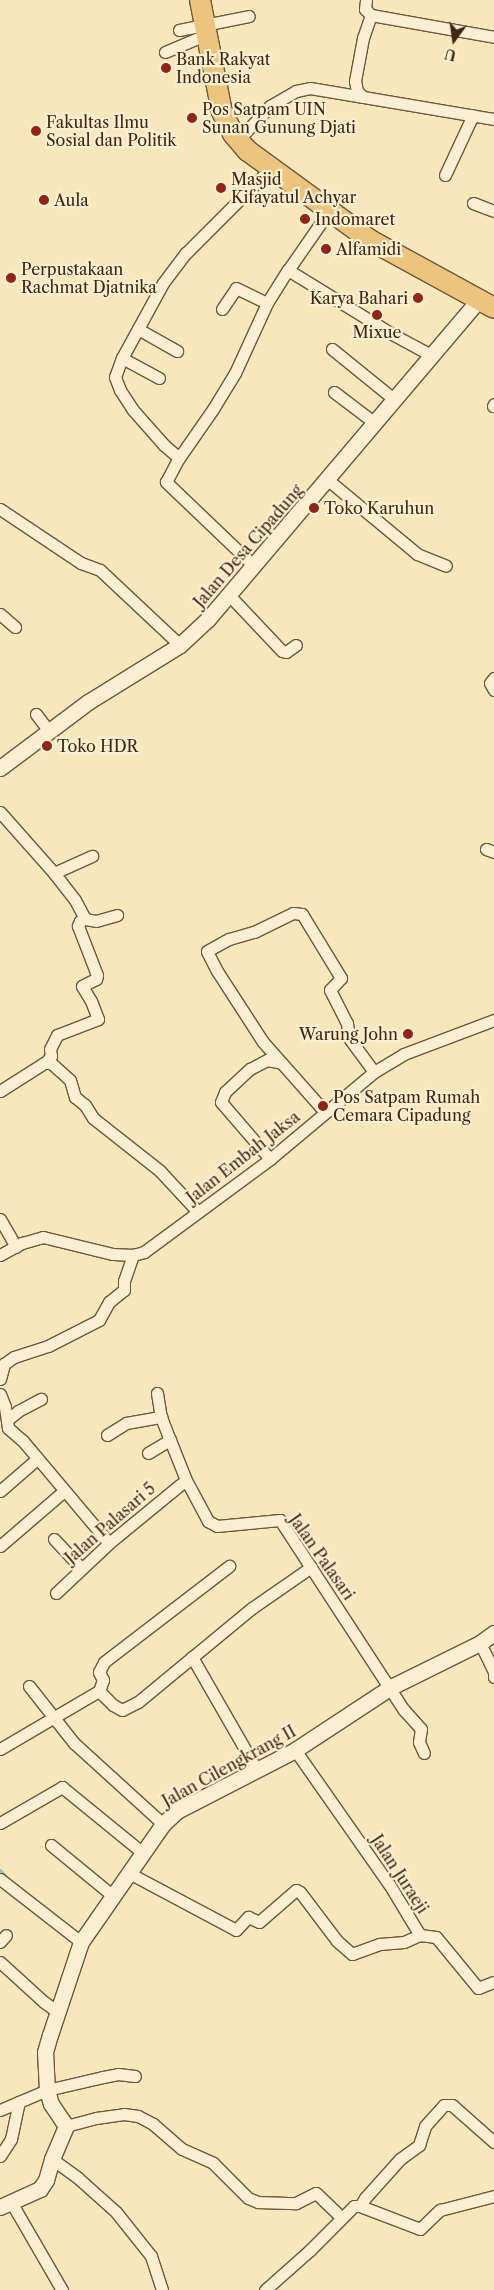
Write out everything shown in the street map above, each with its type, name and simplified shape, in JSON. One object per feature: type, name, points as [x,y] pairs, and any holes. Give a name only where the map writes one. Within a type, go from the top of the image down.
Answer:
[{"type":"highway","points":[[200,0],[204,29],[222,112],[232,132],[248,151],[270,169],[370,240],[487,304]]},
{"type":"street","points":[[366,0],[365,9],[371,16],[494,37]]},
{"type":"street","points":[[179,30],[204,29],[249,16]]},
{"type":"street","points":[[362,97],[357,91],[355,81],[363,38],[371,16]]},
{"type":"street","points":[[165,52],[204,29]]},
{"type":"street","points":[[232,132],[296,91],[310,88],[494,119]]},
{"type":"street","points":[[445,175],[473,115]]},
{"type":"street","points":[[179,458],[151,431],[120,390],[115,377],[122,358],[163,283],[186,253],[270,169]]},
{"type":"street","points":[[473,202],[494,211]]},
{"type":"street","points":[[254,566],[165,480],[235,373],[267,303],[329,211]]},
{"type":"street","points":[[288,270],[392,334],[431,355]]},
{"type":"street","points":[[222,309],[236,288],[267,303]]},
{"type":"street","name":"Jalan Desa Cipadung","points":[[0,768],[88,702],[178,643],[229,595],[328,480],[431,355],[487,304]]},
{"type":"street","points":[[138,329],[177,351]]},
{"type":"street","points":[[332,349],[395,400]]},
{"type":"street","points":[[122,358],[159,378]]},
{"type":"street","points":[[334,392],[375,423]]},
{"type":"street","points":[[328,480],[417,554],[446,566]]},
{"type":"street","points":[[0,510],[81,563],[100,570],[178,643]]},
{"type":"street","points":[[229,595],[282,651],[286,652],[296,645]]},
{"type":"street","points":[[0,614],[15,627]]},
{"type":"street","points":[[494,678],[490,683],[494,690]]},
{"type":"street","points":[[36,714],[49,731]]},
{"type":"street","points":[[0,812],[54,873],[75,900],[84,918],[93,921],[117,915]]},
{"type":"street","points":[[54,873],[92,856]]},
{"type":"street","points":[[325,1112],[264,1042],[217,971],[207,951],[238,935],[254,932],[293,913],[300,913],[305,916],[342,979],[330,990],[348,1023],[349,1038],[374,1072]]},
{"type":"street","points":[[0,1091],[46,1062],[51,1056],[50,1049],[57,1035],[83,1026],[98,1018],[82,986],[96,979],[97,975],[78,926],[84,918]]},
{"type":"street","name":"Jalan Embah Jaksa","points":[[133,1255],[144,1252],[270,1159],[374,1072],[404,1054],[494,1020]]},
{"type":"street","points":[[270,1159],[235,1121],[222,1104],[222,1099],[225,1092],[250,1069],[267,1060],[282,1063]]},
{"type":"street","points":[[46,1062],[56,1067],[70,1080],[72,1093],[80,1103],[85,1105],[93,1118],[160,1171],[198,1212]]},
{"type":"street","points":[[0,1218],[16,1247]]},
{"type":"street","points":[[0,1255],[44,1237],[113,1254],[133,1255],[124,1281],[124,1290],[109,1302],[99,1320],[48,1346],[14,1357],[8,1361],[0,1373]]},
{"type":"street","name":"Jalan Palasari","points":[[157,1392],[161,1417],[186,1480],[211,1524],[218,1526],[279,1520],[391,1687],[404,1710],[421,1729],[419,1742],[424,1753]]},
{"type":"street","points":[[0,1394],[5,1407],[5,1427],[37,1459],[108,1543]]},
{"type":"street","points":[[5,1427],[18,1411],[40,1399]]},
{"type":"street","points":[[107,1435],[126,1423],[161,1417]]},
{"type":"street","points":[[148,1453],[170,1440]]},
{"type":"street","points":[[0,1491],[37,1459]]},
{"type":"street","name":"Jalan Palasari 5","points":[[56,1593],[108,1543],[186,1480]]},
{"type":"street","points":[[0,1546],[64,1491]]},
{"type":"street","points":[[54,1539],[81,1568]]},
{"type":"street","points":[[0,1749],[99,1691],[103,1680],[99,1672],[104,1662],[228,1566]]},
{"type":"street","points":[[99,1691],[113,1705],[124,1710],[138,1702],[252,1608],[311,1567]]},
{"type":"street","name":"Jalan Cilengkrang II","points":[[66,2126],[51,2104],[47,2090],[45,2052],[81,1942],[163,1824],[177,1811],[295,1750],[391,1687],[480,1643],[494,1633]]},
{"type":"street","points":[[480,1643],[494,1672],[494,1677]]},
{"type":"street","points":[[192,1657],[257,1770]]},
{"type":"street","points":[[29,1686],[74,1743],[163,1824]]},
{"type":"street","name":"Jalan Juraeji","points":[[295,1750],[389,1884],[420,1935],[436,1937],[478,1988],[494,1982]]},
{"type":"street","points":[[0,1823],[62,1787],[143,1853]]},
{"type":"street","points":[[52,1844],[113,1896]]},
{"type":"street","points":[[129,1873],[236,1930],[248,1917],[259,1922],[290,1894],[298,1891],[337,1941],[352,1954],[355,1955],[380,1944],[404,1942],[420,1935]]},
{"type":"street","points":[[0,1879],[81,1942]]},
{"type":"street","points":[[0,1962],[44,2002],[58,2012]]},
{"type":"street","points":[[0,2110],[47,2090],[110,2075],[135,2076]]},
{"type":"street","points":[[0,2156],[11,2139],[19,2102]]},
{"type":"street","points":[[360,2206],[364,2198],[400,2159],[419,2145],[425,2126],[444,2105],[452,2104],[494,2142]]},
{"type":"street","points":[[62,2290],[5,2204],[40,2189],[46,2180],[52,2159],[66,2126],[105,2116],[124,2114],[138,2116],[153,2124],[182,2149],[212,2164],[248,2198],[258,2202],[296,2203],[316,2193],[341,2217]]},
{"type":"street","points":[[52,2159],[78,2178],[116,2212],[151,2256],[162,2290]]},
{"type":"street","points":[[265,2290],[310,2250],[350,2209],[360,2206],[420,2229],[440,2210],[494,2196]]},
{"type":"waterway","points":[[0,1870],[7,1878]]},
{"type":"place","name":"Bank Rakyat Indonesia","points":[[166,68]]},
{"type":"place","name":"Pos Satpam UIN Sunan Gunung Djati","points":[[192,118]]},
{"type":"place","name":"Fakultas Ilmu Sosial dan Politik","points":[[36,131]]},
{"type":"place","name":"Masjid Kifayatul Achyar","points":[[221,188]]},
{"type":"place","name":"Aula","points":[[44,200]]},
{"type":"place","name":"Indomaret","points":[[305,219]]},
{"type":"place","name":"Alfamidi","points":[[326,249]]},
{"type":"place","name":"Perpustakaan Rachmat Djatnika","points":[[11,278]]},
{"type":"place","name":"Karya Bahari","points":[[418,298]]},
{"type":"place","name":"Mixue","points":[[377,315]]},
{"type":"place","name":"Toko Karuhun","points":[[314,508]]},
{"type":"place","name":"Toko HDR","points":[[47,746]]},
{"type":"place","name":"Warung John","points":[[408,1034]]},
{"type":"place","name":"Pos Satpam Rumah Cemara Cipadung","points":[[323,1106]]}]
